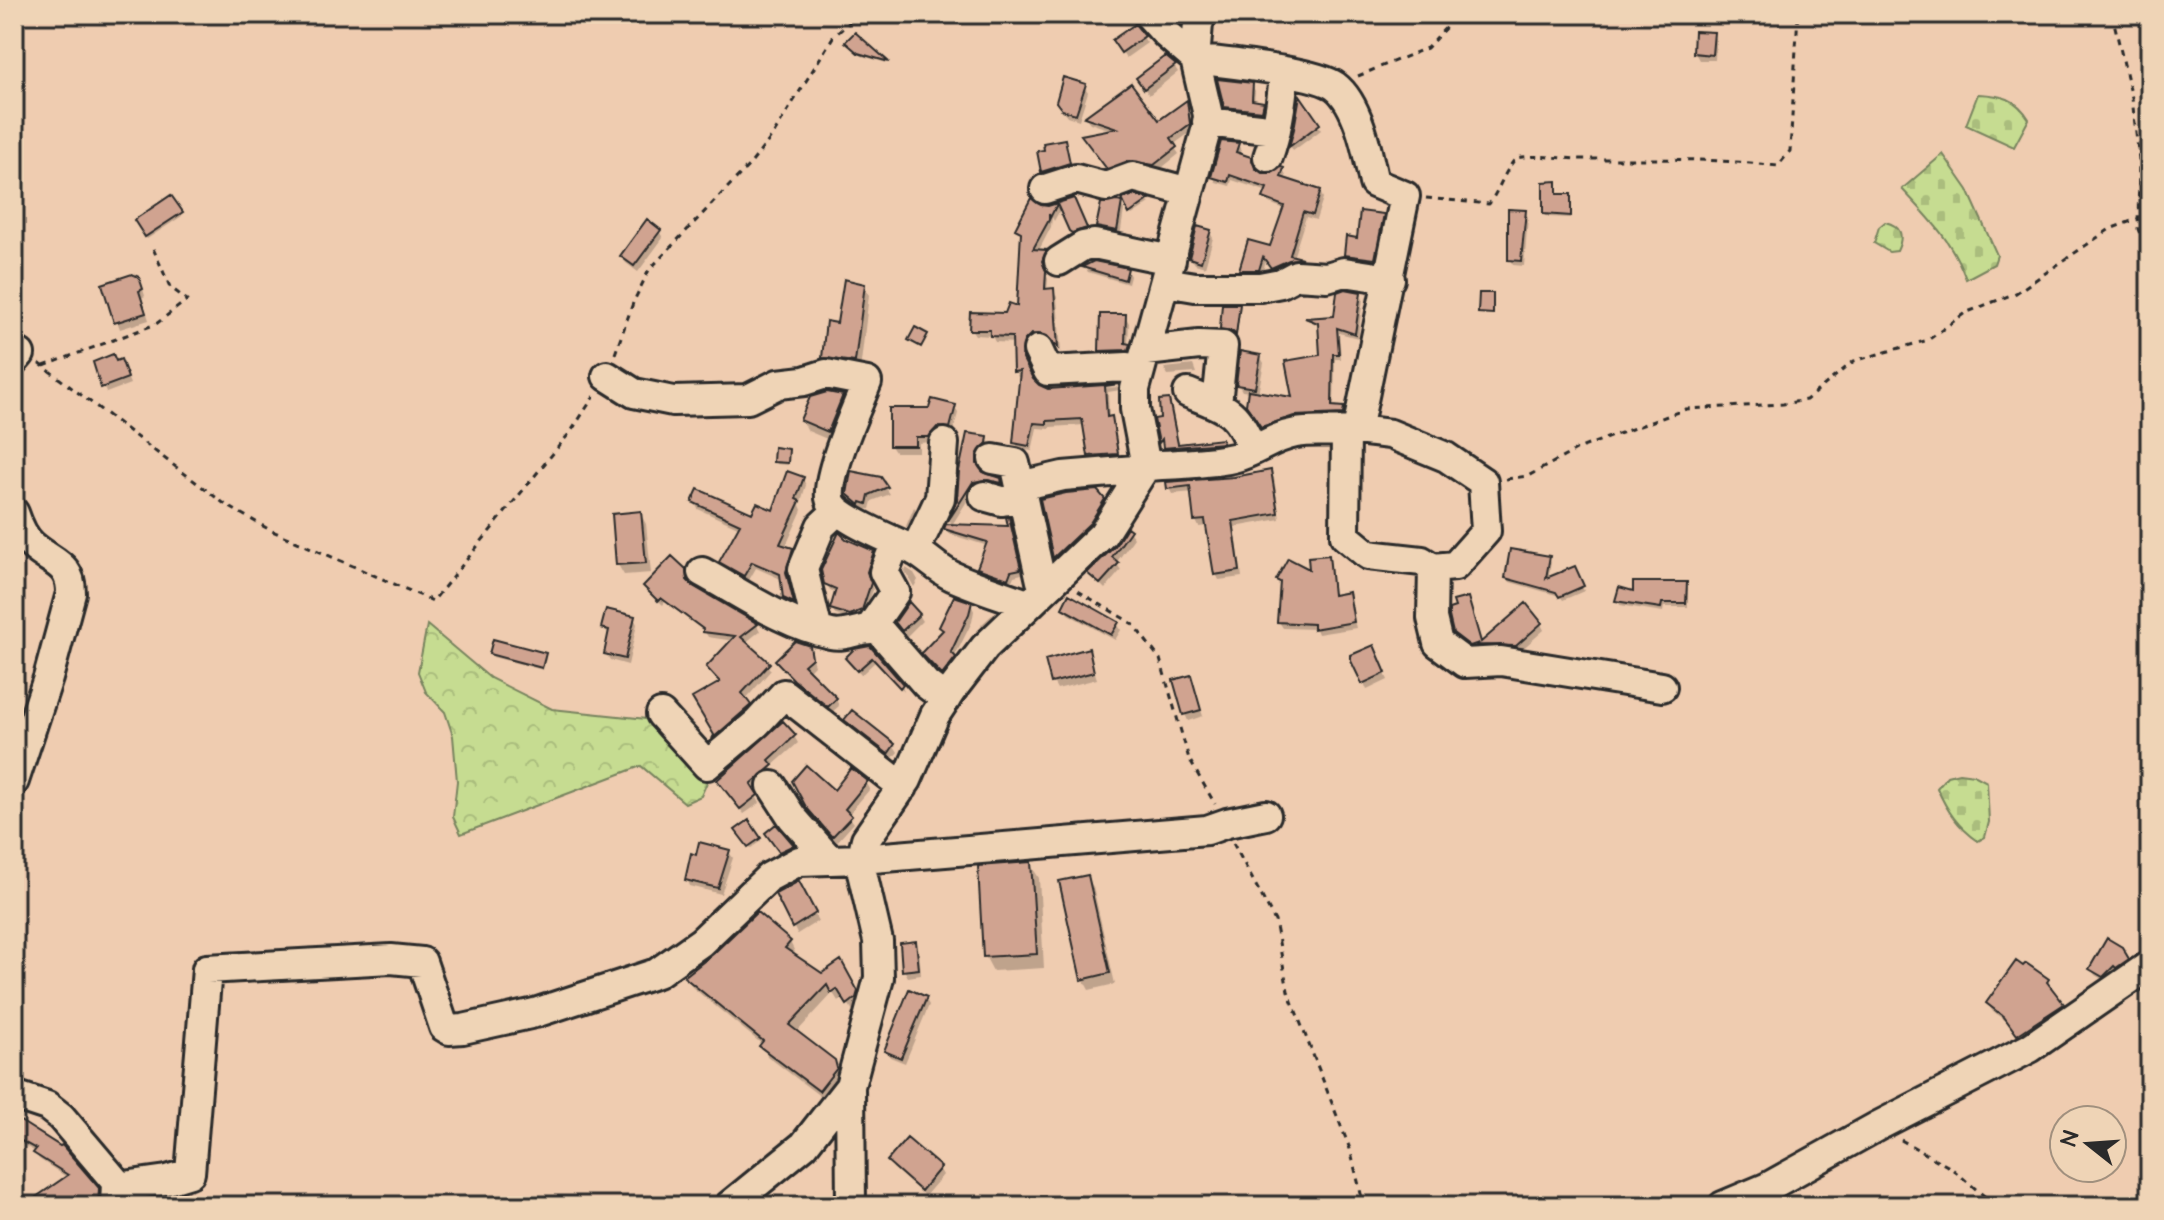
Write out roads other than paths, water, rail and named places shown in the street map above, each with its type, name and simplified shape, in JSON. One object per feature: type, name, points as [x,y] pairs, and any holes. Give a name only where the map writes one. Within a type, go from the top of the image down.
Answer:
[{"type":"street","points":[[984,496],[1002,501],[1077,474],[1144,470],[1235,458],[1292,433],[1352,431],[1390,434],[1446,457],[1483,482],[1486,531],[1455,566],[1433,568],[1422,561],[1368,555],[1345,536],[1352,431],[1390,279],[1405,196],[1374,183],[1363,134],[1337,87],[1284,72],[1195,59],[1148,14]]},
{"type":"street","points":[[851,1206],[850,1086],[879,978],[878,941],[861,859],[866,839],[903,787],[935,715],[985,647],[1103,534],[1144,470],[1135,389],[1207,122],[1195,59],[1198,24],[1202,14]]},
{"type":"street","points":[[1207,122],[1272,144],[1284,72]]},
{"type":"street","points":[[1045,189],[1076,179],[1106,187],[1133,177],[1189,192]]},
{"type":"street","points":[[1059,261],[1088,244],[1130,250],[1195,287],[1260,287],[1281,283],[1296,275],[1327,277],[1344,272],[1390,279]]},
{"type":"street","points":[[1038,350],[1048,371],[1142,360],[1199,345],[1223,346],[1217,404]]},
{"type":"street","points":[[607,376],[634,393],[673,401],[748,399],[778,384],[826,374],[867,382],[833,475],[832,506],[954,577],[1046,589]]},
{"type":"street","points":[[1188,393],[1226,407],[1238,420],[1252,449]]},
{"type":"street","points":[[870,628],[895,592],[884,572],[906,547],[940,498],[944,443]]},
{"type":"street","points":[[993,459],[1015,463],[1041,581],[1046,589]]},
{"type":"street","points":[[818,631],[803,569],[821,526],[837,511]]},
{"type":"street","points":[[14,513],[27,540],[64,569],[71,582],[71,593],[48,678],[14,781]]},
{"type":"street","points":[[1433,568],[1432,618],[1438,643],[1465,663],[1501,661],[1662,687]]},
{"type":"street","points":[[702,572],[778,616],[818,631],[835,636],[870,628],[879,630],[926,684],[946,699]]},
{"type":"street","points":[[661,714],[707,765],[757,723],[784,694],[903,787]]},
{"type":"street","points":[[772,786],[792,817],[829,859]]},
{"type":"street","points":[[14,1095],[47,1106],[61,1117],[110,1173],[116,1197],[190,1173],[207,969],[391,959],[422,962],[444,1027],[449,1030],[463,1029],[535,1013],[657,973],[701,942],[780,869],[799,861],[861,859],[1207,830],[1266,815]]},
{"type":"street","points":[[1723,1206],[1766,1188],[2030,1048],[2150,965]]},
{"type":"street","points":[[729,1206],[804,1145],[850,1086]]}]
